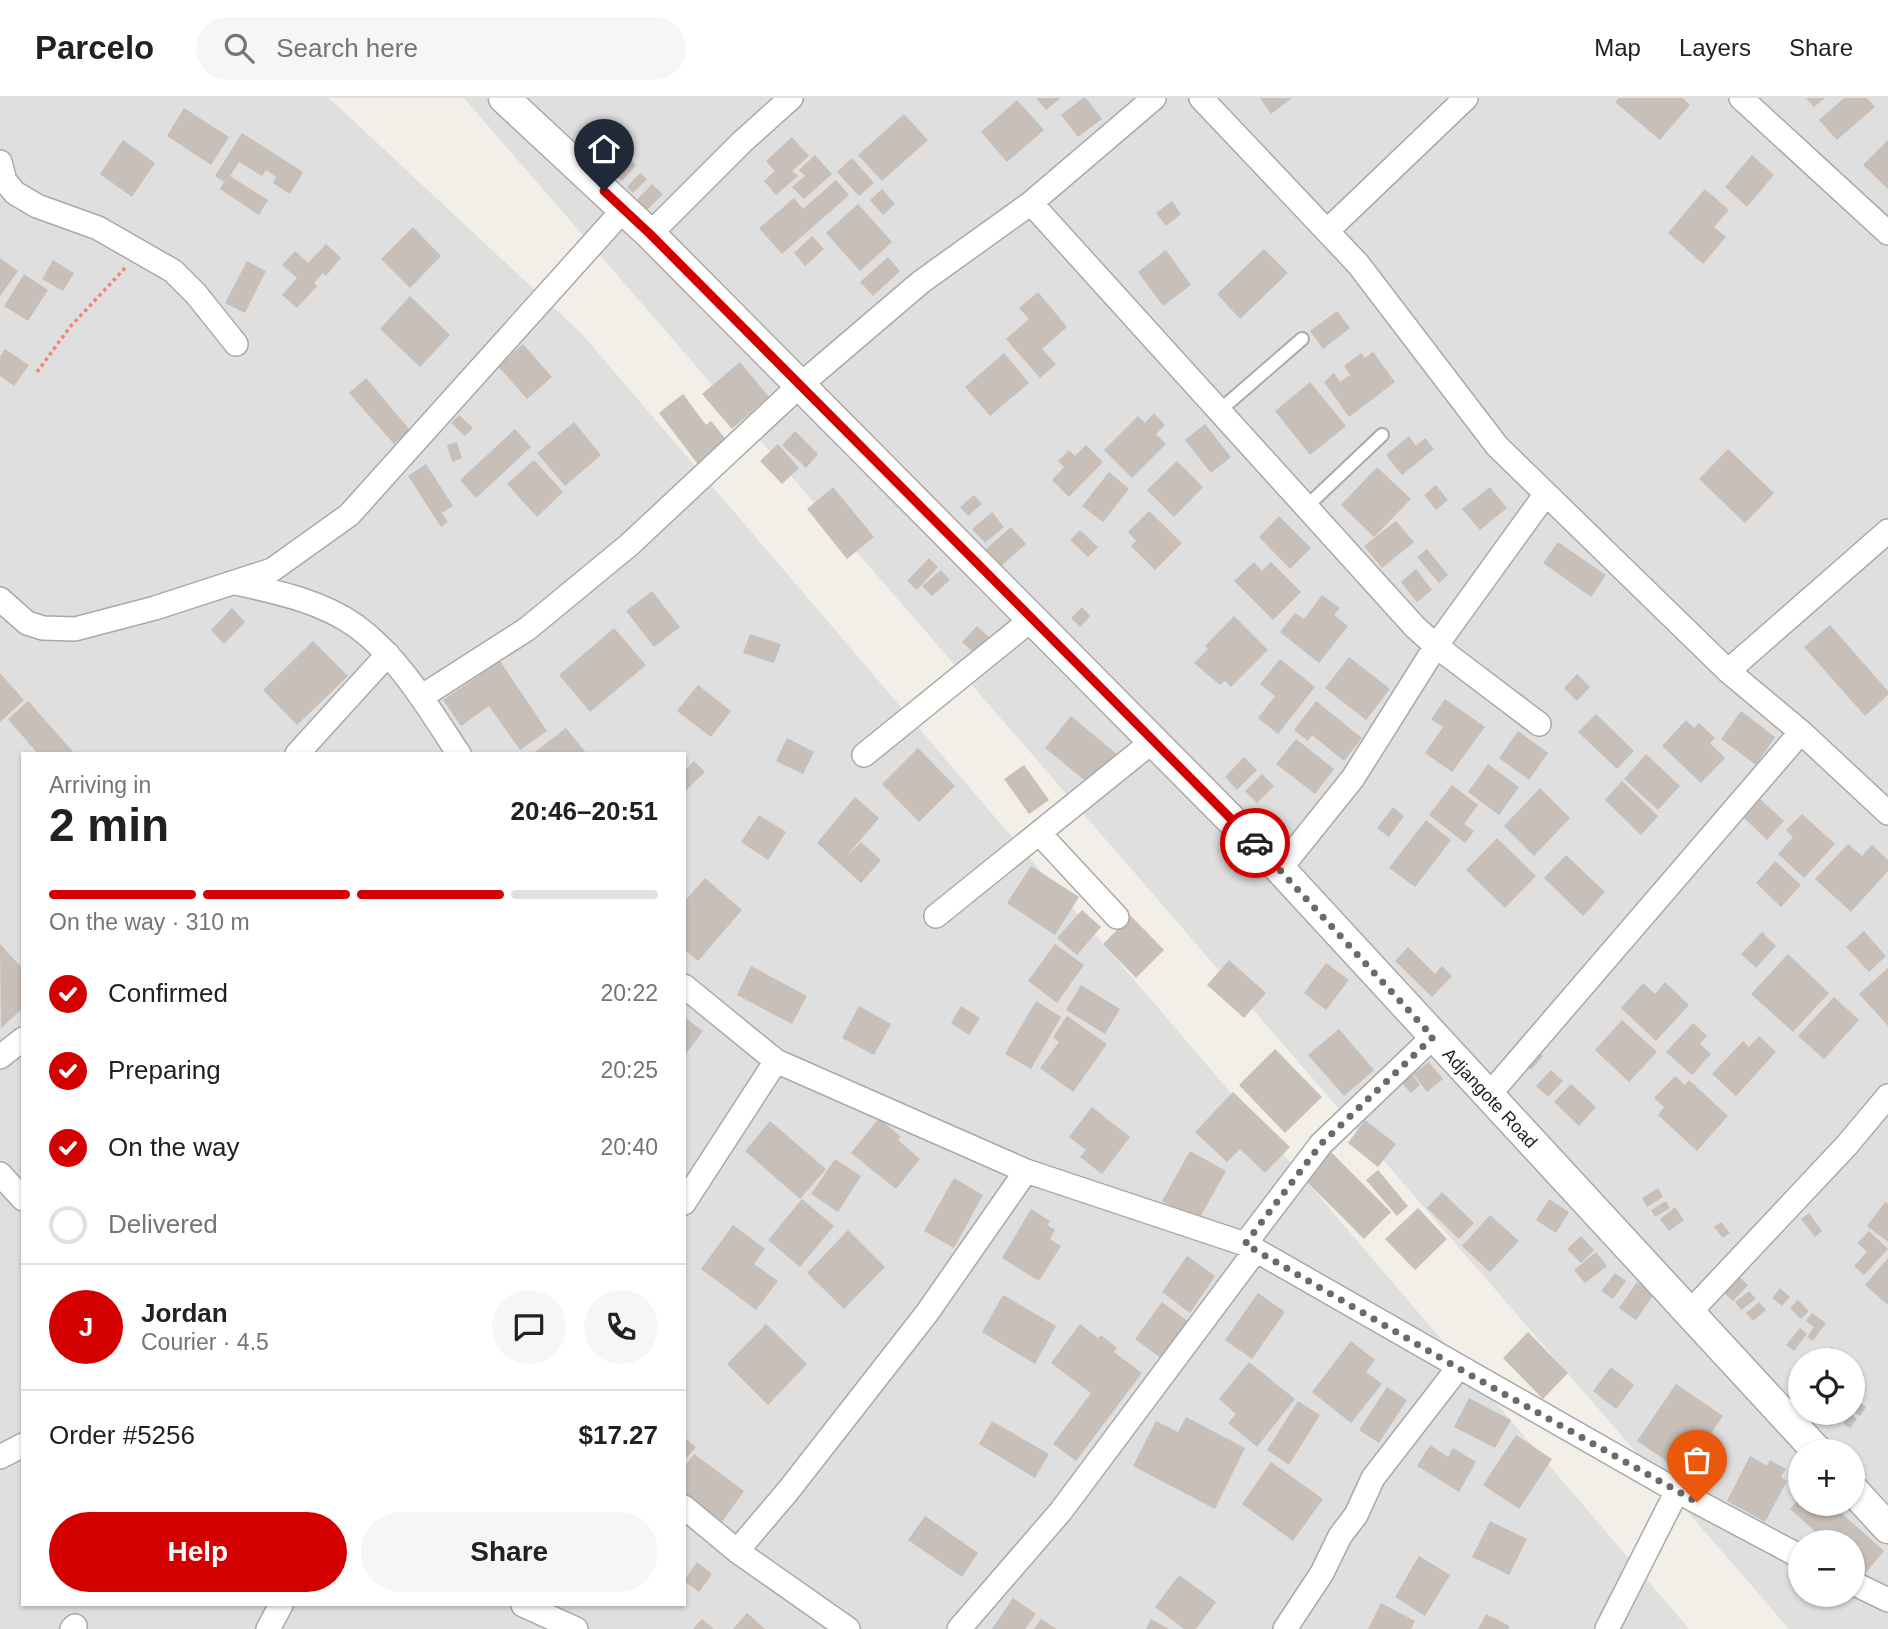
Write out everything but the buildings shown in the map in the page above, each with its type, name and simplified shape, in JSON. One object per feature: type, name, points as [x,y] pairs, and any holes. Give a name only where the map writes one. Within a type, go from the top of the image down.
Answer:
[{"type":"street","name":"Adjangote Road","points":[[504,98],[650,234],[1280,869],[1806,1439]]},
{"type":"street","points":[[650,234],[742,142],[791,98]]},
{"type":"street","points":[[421,697],[527,629],[629,545],[799,386],[921,282],[1031,204],[1154,98]]},
{"type":"street","points":[[1201,98],[1358,264],[1497,446],[1728,671],[1801,732],[1888,813]]},
{"type":"street","points":[[1327,231],[1466,98]]},
{"type":"street","points":[[1741,98],[1888,233]]},
{"type":"street","points":[[0,162],[5,181],[15,193],[37,206],[98,228],[173,271],[196,294],[236,344]]},
{"type":"street","points":[[1031,204],[1398,609],[1436,646],[1539,724]]},
{"type":"street","points":[[0,599],[27,623],[43,628],[75,629],[155,608],[272,570],[349,515],[624,209]]},
{"type":"street","points":[[1280,869],[1353,778],[1436,646],[1545,495]]},
{"type":"street","points":[[1728,671],[1888,531]]},
{"type":"street","points":[[234,582],[281,593],[326,609],[355,626],[388,654],[458,752]]},
{"type":"street","points":[[864,755],[1032,619]]},
{"type":"street","points":[[299,752],[388,654]]},
{"type":"street","points":[[1488,1096],[1801,732]]},
{"type":"street","points":[[936,916],[1153,741]]},
{"type":"street","points":[[1039,833],[1117,917]]},
{"type":"street","points":[[686,988],[776,1061],[1026,1171],[1251,1247],[1458,1368],[1677,1491],[1788,1549]]},
{"type":"street","points":[[959,1629],[1061,1511],[1251,1247],[1321,1144],[1433,1037]]},
{"type":"street","points":[[0,1058],[21,1041]]},
{"type":"street","points":[[686,1200],[776,1061]]},
{"type":"street","points":[[1690,1312],[1847,1145],[1888,1096]]},
{"type":"street","points":[[737,1551],[788,1491],[927,1313],[1026,1171]]},
{"type":"street","points":[[0,1174],[21,1197]]},
{"type":"street","points":[[1285,1629],[1322,1573],[1340,1536],[1356,1516],[1373,1478],[1458,1368]]},
{"type":"street","points":[[0,1457],[21,1447]]},
{"type":"street","points":[[1607,1629],[1677,1491]]},
{"type":"street","points":[[1865,1503],[1888,1528]]},
{"type":"street","points":[[686,1509],[737,1551],[848,1629]]},
{"type":"street","points":[[1865,1589],[1888,1600]]},
{"type":"street","points":[[268,1629],[280,1606]]},
{"type":"street","points":[[525,1606],[576,1629]]},
{"type":"lane","points":[[1219,411],[1302,339]]},
{"type":"lane","points":[[1306,507],[1382,435]]},
{"type":"path","points":[[37,372],[70,327],[140,250]]},
{"type":"shaded area","points":[[0,98],[329,98],[582,334],[1689,1629],[0,1629]]},
{"type":"shaded area","points":[[464,98],[1888,98],[1888,1629],[1789,1629]]},
{"type":"way so far","points":[[1255,843],[1433,1037],[1321,1144],[1245,1244],[1458,1368],[1697,1502]]},
{"type":"route","points":[[604,191],[650,234],[1255,843]]}]
